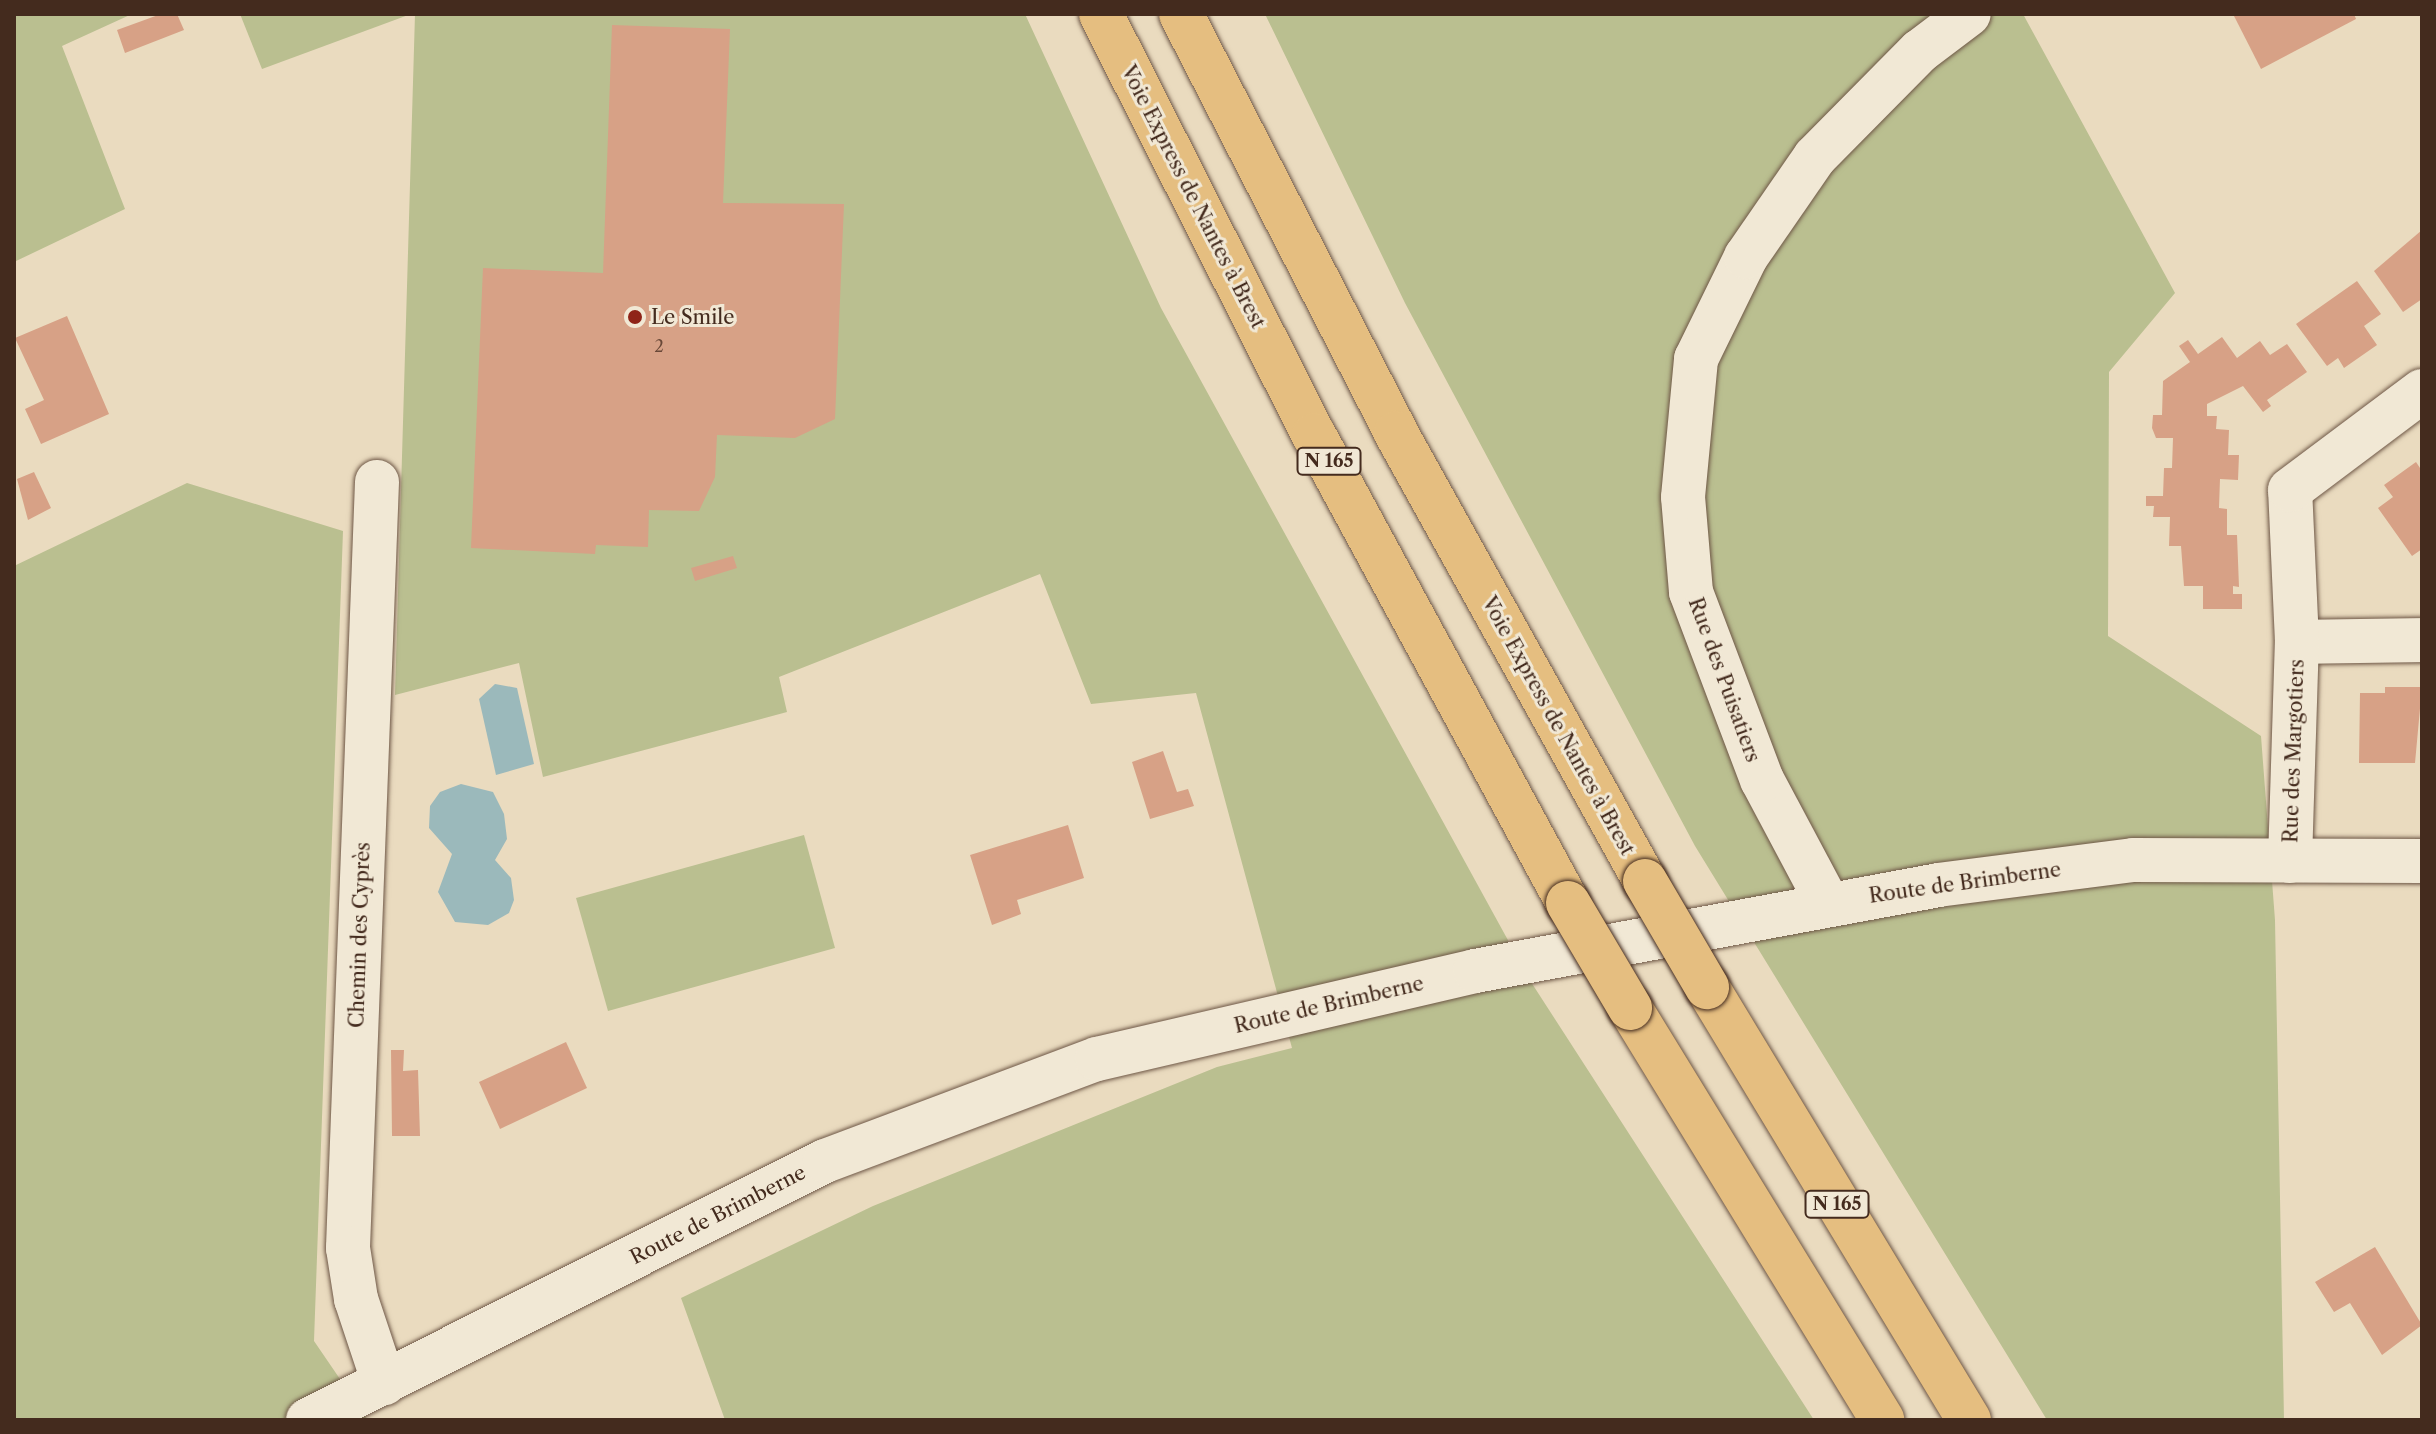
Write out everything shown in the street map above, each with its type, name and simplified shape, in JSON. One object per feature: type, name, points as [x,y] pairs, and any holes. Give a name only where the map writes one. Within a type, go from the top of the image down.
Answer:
[{"type":"highway","name":"Voie Express de Nantes à Brest","points":[[1101,14],[1314,435],[1568,903],[1882,1420]]},
{"type":"highway","name":"Voie Express de Nantes à Brest","points":[[1181,14],[1396,433],[1645,881],[1969,1420]]},
{"type":"street","name":"Rue des Puisatiers","points":[[1827,902],[1762,780],[1691,592],[1683,497],[1696,359],[1746,257],[1815,157],[1920,51],[1969,14]]},
{"type":"street","name":"Rue des Margotiers","points":[[2290,861],[2297,642],[2290,490],[2422,391]]},
{"type":"street","name":"Chemin des Cyprès","points":[[377,482],[348,1248],[356,1299],[384,1383]]},
{"type":"street","name":"Rue des Margotiers","points":[[2297,642],[2422,640]]},
{"type":"street","name":"Route de Brimberne","points":[[308,1420],[825,1161],[1097,1059],[1475,971],[1827,902],[2133,860],[2422,861]]},
{"type":"green space","points":[[14,14],[132,14],[62,46],[125,209],[14,262]]},
{"type":"green space","points":[[240,14],[411,14],[262,69]]},
{"type":"green space","points":[[415,14],[1025,14],[1161,308],[1531,982],[1814,1420],[725,1420],[681,1298],[873,1206],[1217,1067],[1292,1048],[1196,693],[1091,704],[1040,574],[779,677],[787,712],[543,777],[519,663],[395,695]]},
{"type":"green space","points":[[1265,14],[2023,14],[2175,293],[2109,372],[2108,636],[2261,736],[2275,920],[2284,1420],[2047,1420],[1695,846],[1405,303]]},
{"type":"green space","points":[[187,483],[343,531],[314,1341],[368,1420],[14,1420],[14,566]]},
{"type":"green space","points":[[804,835],[835,948],[608,1011],[576,898]]},
{"type":"water","points":[[495,684],[517,688],[534,764],[496,775],[479,699]]},
{"type":"water","points":[[461,784],[493,792],[504,814],[507,839],[495,860],[511,878],[514,900],[509,913],[488,925],[455,922],[438,892],[452,854],[429,828],[430,806],[440,792]]},
{"type":"building","points":[[161,14],[177,14],[184,30],[125,53],[117,30]]},
{"type":"building","points":[[2233,14],[2354,14],[2356,19],[2261,69]]},
{"type":"building","name":"Le Smile","points":[[612,25],[730,29],[723,203],[844,204],[835,419],[795,438],[717,435],[715,477],[699,511],[649,510],[648,547],[596,545],[595,554],[471,548],[483,268],[603,273]]},
{"type":"building","points":[[2422,230],[2422,299],[2403,312],[2374,271]]},
{"type":"building","points":[[2357,281],[2381,314],[2364,326],[2377,345],[2344,368],[2338,358],[2327,366],[2296,324]]},
{"type":"building","points":[[67,316],[109,414],[41,444],[25,409],[44,400],[15,338]]},
{"type":"building","points":[[2222,337],[2237,358],[2260,341],[2270,355],[2287,344],[2307,372],[2267,400],[2271,406],[2263,412],[2243,386],[2207,404],[2207,416],[2217,416],[2216,429],[2229,430],[2228,455],[2239,455],[2238,480],[2220,479],[2219,508],[2227,509],[2227,535],[2237,535],[2239,587],[2233,586],[2233,594],[2242,594],[2242,609],[2203,609],[2203,586],[2184,586],[2181,546],[2169,546],[2170,517],[2153,517],[2154,506],[2146,506],[2146,496],[2163,496],[2164,468],[2172,468],[2173,438],[2156,438],[2152,428],[2153,415],[2162,415],[2163,381],[2190,362],[2179,346],[2188,340],[2198,354]]},
{"type":"building","points":[[2416,462],[2422,471],[2422,549],[2412,556],[2378,508],[2393,497],[2384,485]]},
{"type":"building","points":[[34,472],[51,508],[28,520],[17,479]]},
{"type":"building","points":[[733,556],[737,568],[695,581],[691,568]]},
{"type":"building","points":[[2385,687],[2422,687],[2415,763],[2359,763],[2360,693],[2385,693]]},
{"type":"building","points":[[1163,751],[1177,792],[1188,789],[1194,806],[1150,819],[1132,762]]},
{"type":"building","points":[[1068,825],[1084,878],[1017,900],[1021,914],[992,925],[970,855]]},
{"type":"building","points":[[566,1042],[587,1088],[500,1129],[479,1082]]},
{"type":"building","points":[[391,1050],[404,1050],[403,1071],[418,1070],[420,1136],[392,1136]]},
{"type":"building","points":[[2375,1247],[2422,1325],[2382,1355],[2350,1303],[2334,1312],[2315,1282]]},
{"type":"place","name":"Le Smile","points":[[635,317]]}]
